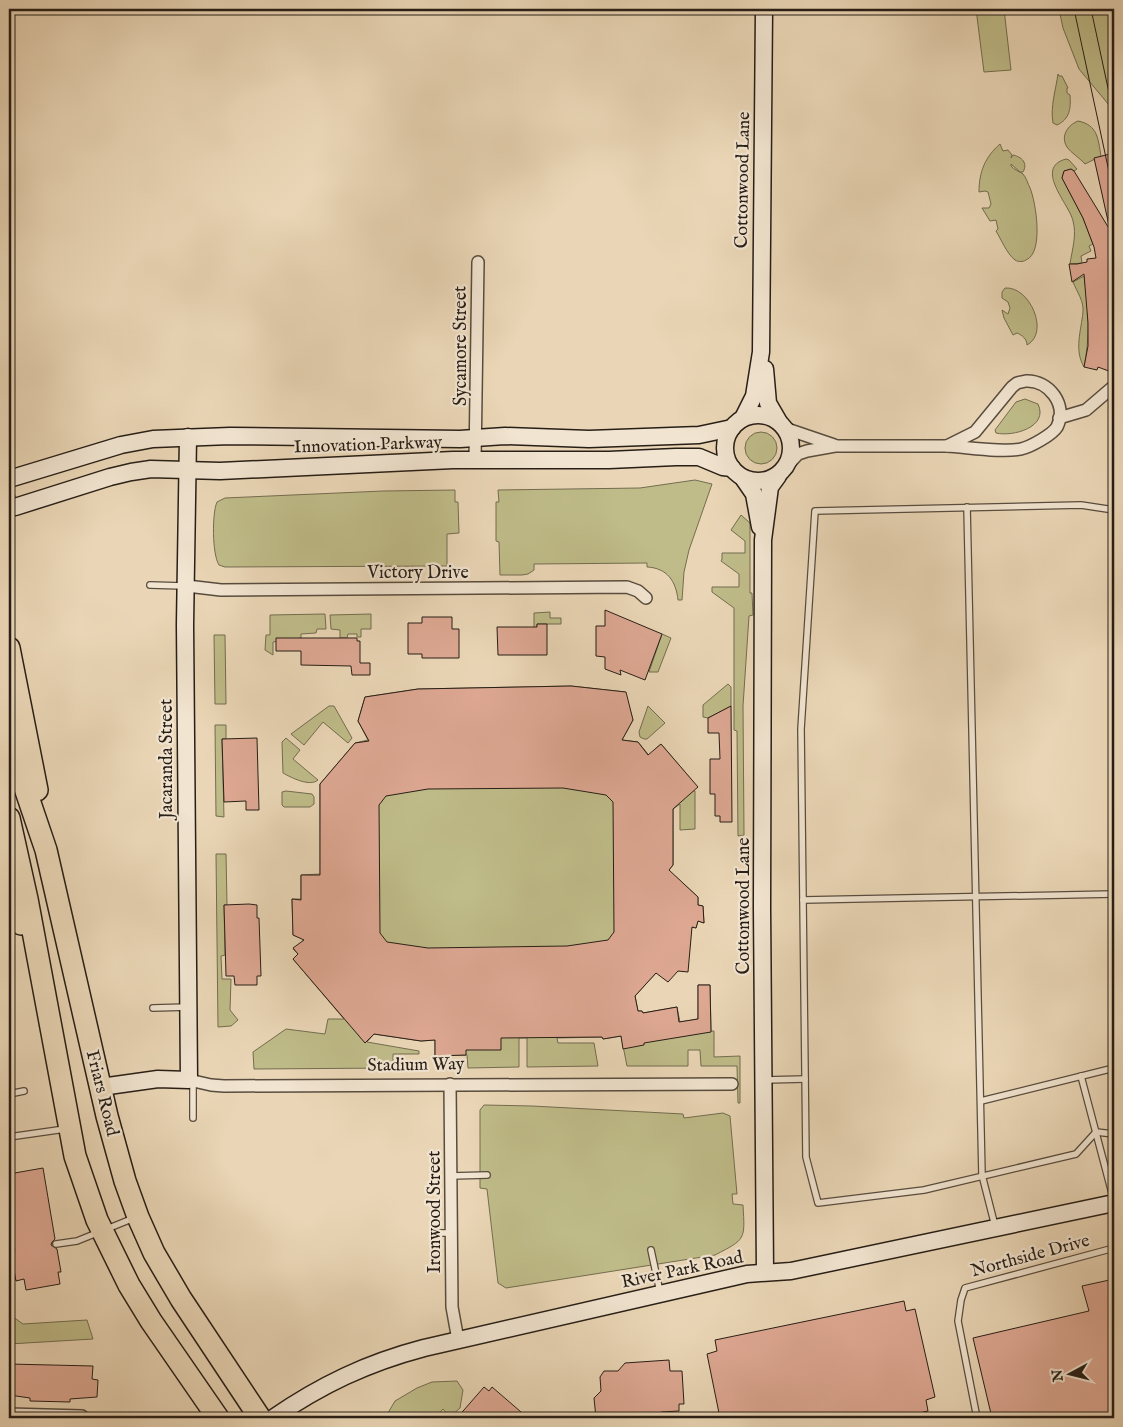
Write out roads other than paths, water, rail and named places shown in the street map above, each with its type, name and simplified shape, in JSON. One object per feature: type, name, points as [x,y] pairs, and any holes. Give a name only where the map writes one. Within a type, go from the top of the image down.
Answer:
[{"type":"highway","points":[[9,648],[35,773],[46,850]]},
{"type":"highway","name":"Friars Road","points":[[9,741],[46,850],[101,1087],[125,1181],[138,1217],[154,1253],[260,1418]]},
{"type":"highway","points":[[9,818],[27,899],[75,1156],[102,1230],[129,1285],[218,1418]]},
{"type":"highway","points":[[9,891],[41,974]]},
{"type":"street","name":"Cottonwood Lane","points":[[738,423],[754,396],[762,352],[764,9]]},
{"type":"street","name":"Sycamore Street","points":[[475,460],[478,262]]},
{"type":"street","name":"Cottonwood Lane","points":[[762,352],[768,403],[781,425]]},
{"type":"street","name":"Innovation Parkway","points":[[12,507],[131,472],[158,469],[189,471],[475,460],[609,460],[699,457],[737,473],[749,481],[764,482],[782,471],[798,454],[835,446],[947,446],[1022,449],[1053,432],[1059,418],[1059,408],[1052,392],[1047,387],[1033,381],[1017,383],[1007,391],[976,432],[947,446]]},
{"type":"street","points":[[1059,418],[1086,410],[1114,386]]},
{"type":"street","name":"Innovation Parkway","points":[[9,479],[121,445],[152,439],[188,437],[476,438],[505,436],[589,439],[683,436],[699,435],[758,415],[772,418],[781,425],[835,446]]},
{"type":"street","points":[[737,473],[726,455],[725,448],[728,434],[738,423]]},
{"type":"street","points":[[781,425],[790,439],[791,447],[790,459],[782,471]]},
{"type":"street","name":"Jacaranda Street","points":[[188,437],[186,634],[191,1080]]},
{"type":"street","name":"Cottonwood Lane","points":[[765,1272],[763,540],[770,487],[782,471]]},
{"type":"street","name":"Cottonwood Lane","points":[[737,473],[754,494],[763,540]]},
{"type":"street","name":"Victory Drive","points":[[186,586],[221,590],[627,587],[638,591],[646,598]]},
{"type":"street","name":"Stadium Way","points":[[101,1087],[158,1079],[191,1080],[224,1086],[732,1084]]},
{"type":"street","name":"Ironwood Street","points":[[450,1084],[452,1307],[458,1340]]},
{"type":"street","name":"River Park Road","points":[[273,1418],[322,1387],[355,1371],[399,1354],[746,1274],[791,1271],[1114,1203]]},
{"type":"street","points":[[9,1414],[82,1416]]},
{"type":"lane","points":[[12,96],[12,141]]},
{"type":"lane","points":[[9,488],[12,507]]},
{"type":"lane","points":[[1096,1132],[1076,1154],[924,1190],[818,1203],[806,1157],[801,730],[815,511],[1081,505],[1114,510]]},
{"type":"lane","points":[[967,507],[982,1175],[995,1228]]},
{"type":"lane","points":[[150,585],[186,586]]},
{"type":"lane","points":[[803,900],[1114,894]]},
{"type":"lane","points":[[153,1008],[189,1007]]},
{"type":"lane","points":[[980,1101],[1114,1068]]},
{"type":"lane","points":[[1081,1076],[1114,1203]]},
{"type":"lane","points":[[191,1080],[193,1118]]},
{"type":"lane","points":[[763,1080],[805,1080]]},
{"type":"lane","points":[[9,1094],[24,1091]]},
{"type":"lane","points":[[9,1137],[69,1128]]},
{"type":"lane","points":[[1096,1132],[1114,1134]]},
{"type":"lane","points":[[451,1176],[487,1175]]},
{"type":"lane","points":[[56,1244],[77,1241],[138,1217]]},
{"type":"lane","points":[[435,1233],[452,1233]]},
{"type":"lane","name":"Northside Drive","points":[[977,1418],[958,1322],[960,1300],[966,1288],[1114,1248]]},
{"type":"lane","points":[[651,1250],[660,1294]]},
{"type":"tram line","points":[[1074,9],[1114,195]]},
{"type":"tram line","points":[[1091,9],[1114,116]]}]
